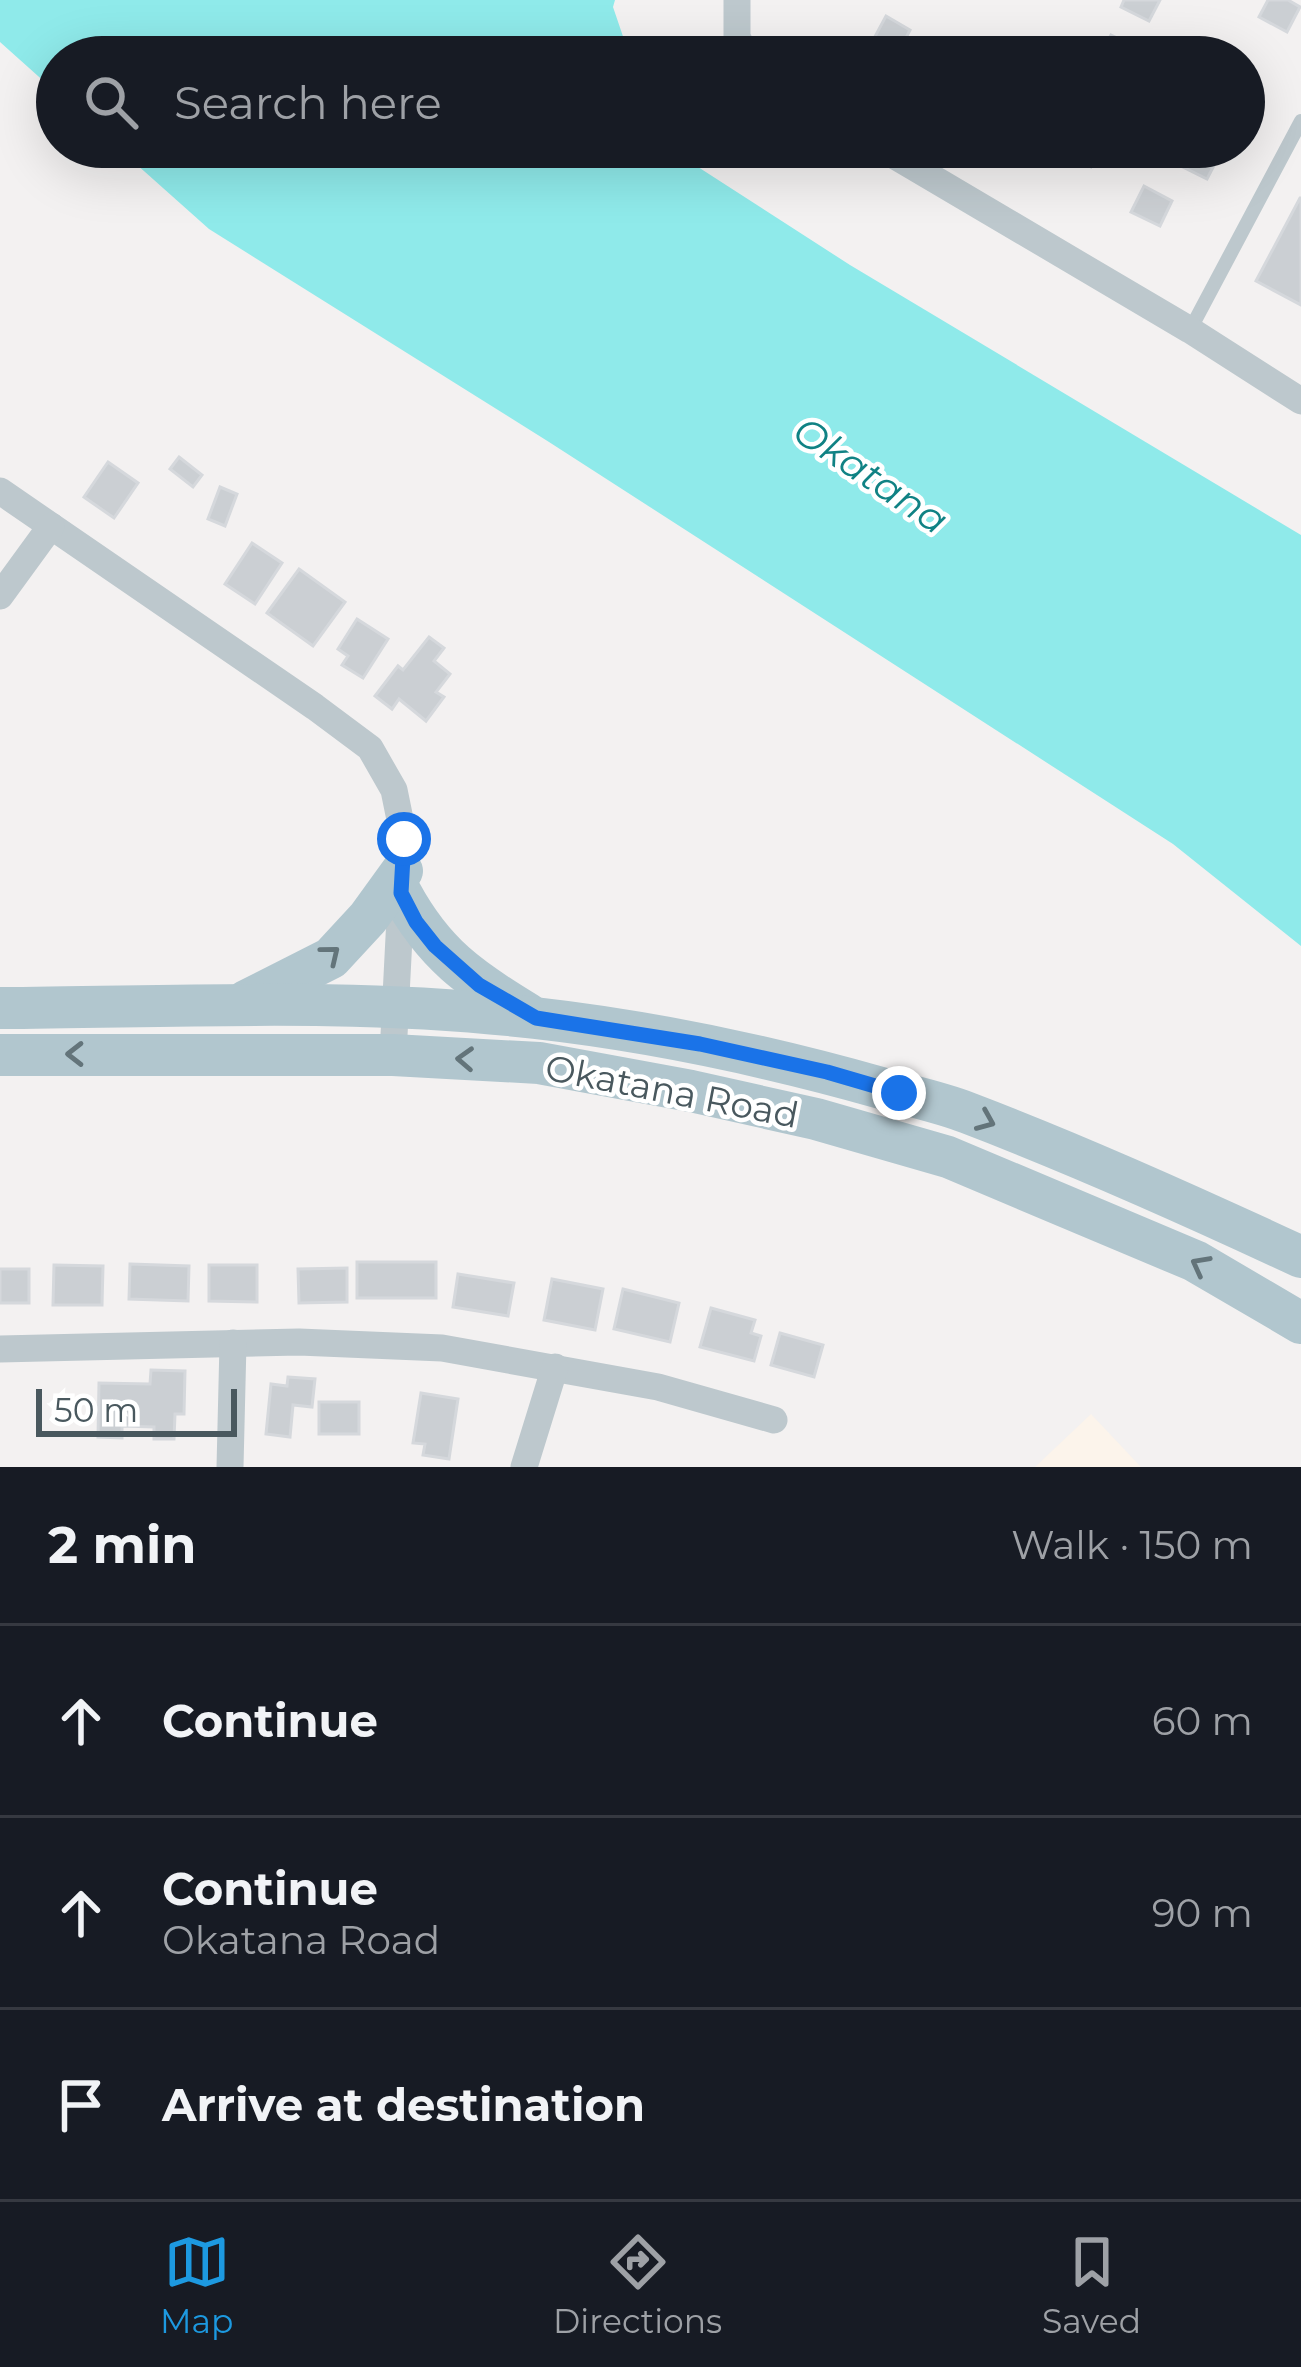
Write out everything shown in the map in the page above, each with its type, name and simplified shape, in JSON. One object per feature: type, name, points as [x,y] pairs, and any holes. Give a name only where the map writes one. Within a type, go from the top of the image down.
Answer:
[{"type":"main road","points":[[234,1007],[331,958],[401,882],[416,922],[435,946],[479,985],[536,1018]]},
{"type":"main road","name":"Okatana Road","points":[[0,1008],[395,1008],[536,1018],[742,1054],[827,1072],[964,1112],[1301,1258]]},
{"type":"main road","name":"Okatana Road","points":[[0,1055],[393,1055],[539,1063],[691,1091],[816,1119],[948,1157],[1195,1261],[1301,1323]]},
{"type":"street","points":[[736,0],[737,36]]},
{"type":"street","points":[[916,168],[1301,401]]},
{"type":"street","points":[[0,491],[370,748],[394,790],[404,839],[393,1055]]},
{"type":"street","points":[[0,596],[51,526]]},
{"type":"street","points":[[230,1467],[233,1343]]},
{"type":"street","points":[[0,1348],[233,1343],[442,1348],[658,1387],[774,1420]]},
{"type":"street","points":[[524,1467],[555,1367]]},
{"type":"lane","points":[[1190,330],[1301,121]]},
{"type":"shaded area","points":[[1091,1414],[1141,1467],[1035,1467]]},
{"type":"water","points":[[0,0],[615,0],[623,36],[36,36],[36,74],[0,42]]},
{"type":"water","name":"Okatana","points":[[141,168],[700,168],[850,265],[1301,535],[1301,946],[1173,844],[209,229]]},
{"type":"building","points":[[1124,0],[1160,0],[1149,21],[1121,7]]},
{"type":"building","points":[[1268,0],[1288,0],[1300,7],[1287,32],[1259,17]]},
{"type":"building","points":[[886,16],[910,30],[907,36],[875,36]]},
{"type":"building","points":[[1185,168],[1213,168],[1207,179]]},
{"type":"building","points":[[1144,186],[1172,201],[1160,226],[1131,212]]},
{"type":"building","points":[[1301,198],[1301,305],[1256,281]]},
{"type":"building","points":[[179,457],[202,475],[193,487],[170,469]]},
{"type":"building","points":[[108,462],[138,483],[114,518],[84,497]]},
{"type":"building","points":[[220,487],[237,494],[225,526],[208,519]]},
{"type":"building","points":[[252,543],[282,563],[255,604],[225,584]]},
{"type":"building","points":[[299,569],[345,602],[313,646],[267,613]]},
{"type":"building","points":[[357,619],[388,639],[363,678],[342,665],[348,656],[338,649]]},
{"type":"building","points":[[429,637],[444,648],[434,661],[450,674],[436,692],[444,697],[426,721],[399,699],[392,709],[375,696]]},
{"type":"building","points":[[357,1262],[436,1262],[436,1298],[357,1298]]},
{"type":"building","points":[[130,1264],[189,1266],[188,1301],[129,1299]]},
{"type":"building","points":[[54,1265],[103,1266],[102,1305],[53,1305]]},
{"type":"building","points":[[209,1265],[257,1265],[257,1302],[209,1301]]},
{"type":"building","points":[[347,1268],[347,1302],[299,1303],[298,1269]]},
{"type":"building","points":[[0,1269],[29,1269],[29,1303],[0,1303]]},
{"type":"building","points":[[458,1274],[514,1283],[508,1316],[453,1307]]},
{"type":"building","points":[[552,1279],[603,1289],[595,1330],[544,1320]]},
{"type":"building","points":[[623,1289],[679,1303],[670,1342],[614,1329]]},
{"type":"building","points":[[711,1308],[755,1320],[751,1333],[761,1336],[754,1361],[700,1347]]},
{"type":"building","points":[[780,1333],[823,1345],[814,1377],[771,1365]]},
{"type":"building","points":[[151,1370],[185,1371],[184,1414],[175,1414],[174,1439],[154,1439],[154,1427],[122,1426],[122,1438],[98,1437],[99,1383],[150,1384]]},
{"type":"building","points":[[288,1377],[315,1379],[312,1407],[293,1405],[290,1437],[266,1434],[271,1384],[287,1386]]},
{"type":"building","points":[[421,1393],[458,1399],[449,1459],[423,1455],[425,1444],[413,1443]]},
{"type":"building","points":[[319,1402],[359,1402],[359,1434],[319,1434]]},
{"type":"route","points":[[404,839],[401,893],[416,922],[479,985],[536,1018],[700,1044],[899,1093]]}]
